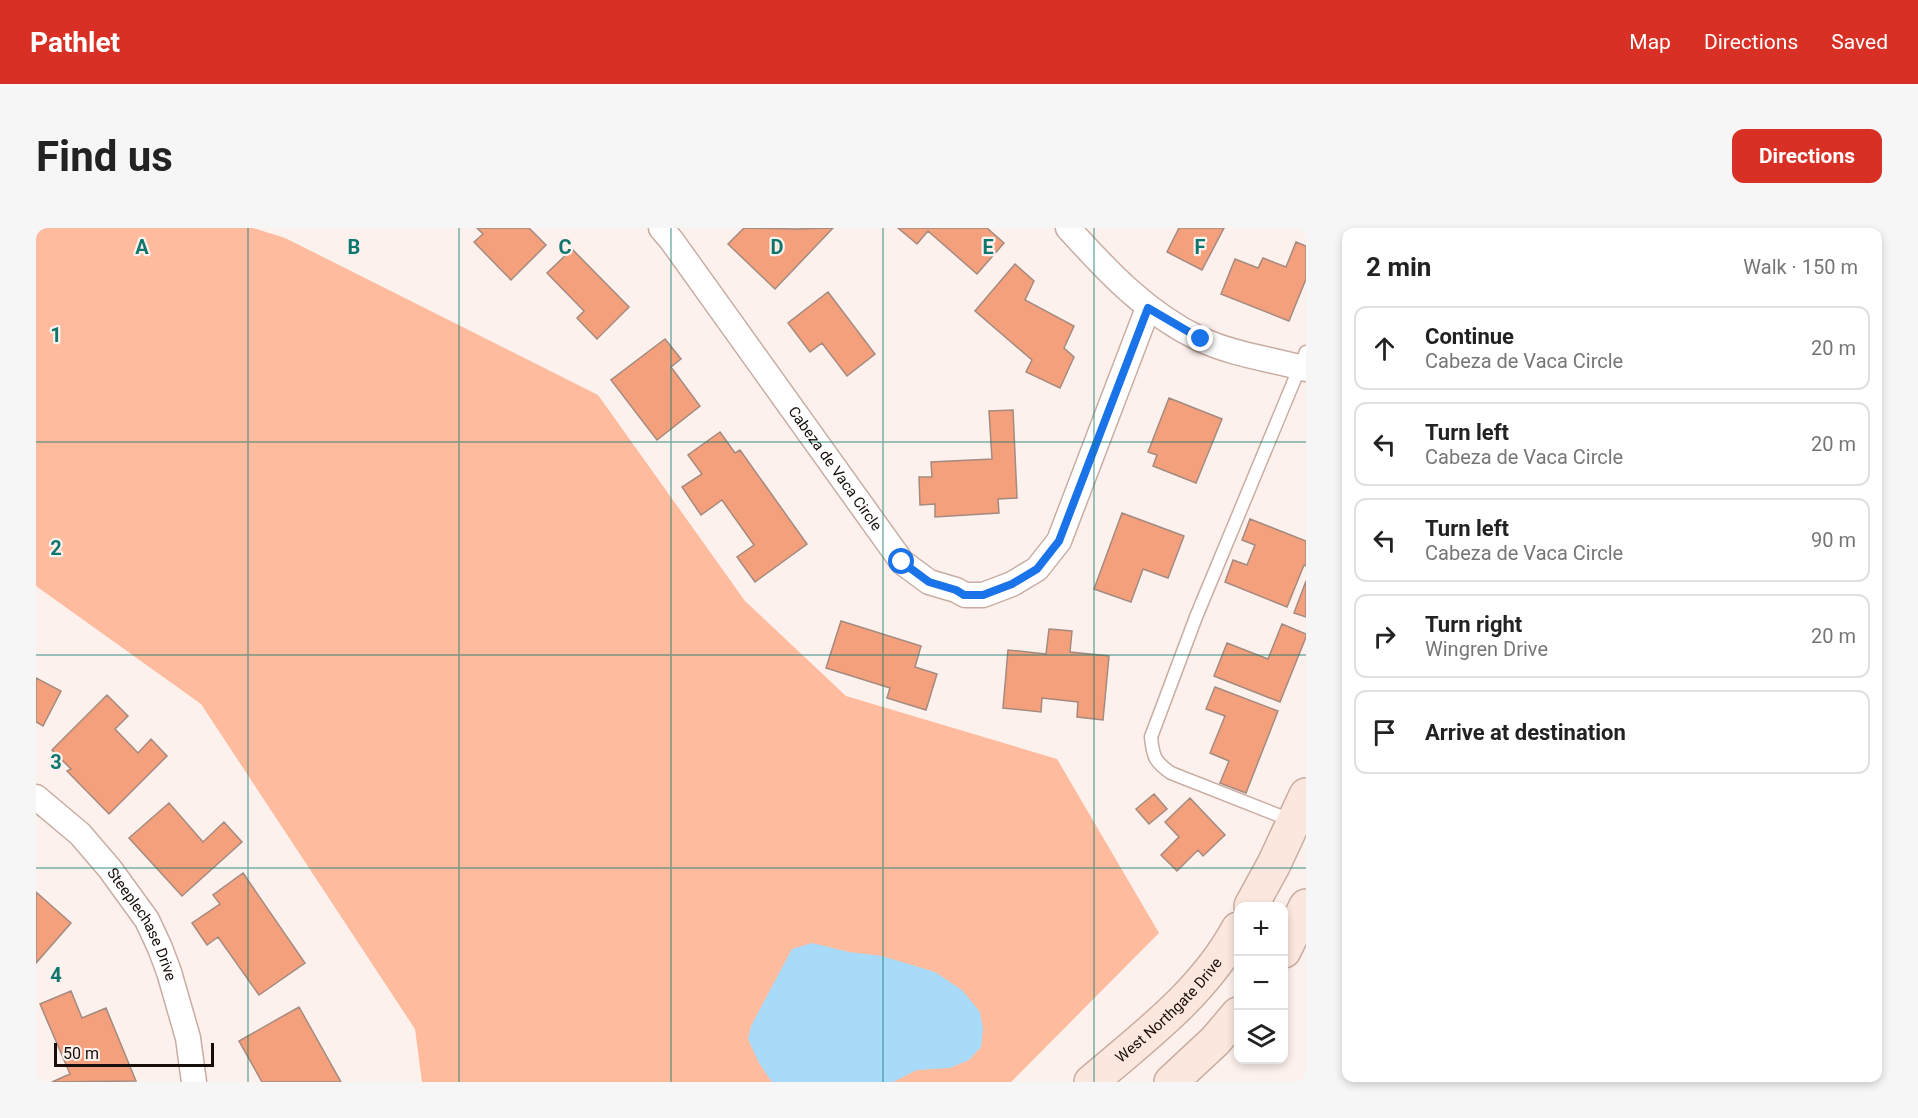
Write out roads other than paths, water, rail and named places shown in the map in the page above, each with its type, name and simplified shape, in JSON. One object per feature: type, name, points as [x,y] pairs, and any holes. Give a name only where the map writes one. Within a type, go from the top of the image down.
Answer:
[{"type":"main road","points":[[1253,902],[1300,808]]},
{"type":"main road","points":[[1288,943],[1306,906]]},
{"type":"main road","name":"West Northgate Drive","points":[[1091,1082],[1153,1029],[1205,979],[1234,936]]},
{"type":"main road","points":[[1171,1082],[1215,1041],[1234,1020]]},
{"type":"street","name":"Cabeza de Vaca Circle","points":[[661,228],[902,562],[929,582],[956,590],[964,595],[983,595],[1012,584],[1037,569],[1059,541],[1148,308]]},
{"type":"street","points":[[1068,228],[1102,266],[1148,308],[1201,339],[1248,356],[1304,363]]},
{"type":"street","name":"Steeplechase Drive","points":[[36,797],[80,834],[110,869],[147,921],[169,972],[188,1038],[194,1082]]},
{"type":"lane","points":[[1300,808],[1172,773],[1159,765],[1152,753],[1151,737],[1196,617],[1304,363]]},
{"type":"water","points":[[812,943],[849,952],[882,956],[935,972],[962,990],[980,1012],[983,1029],[981,1047],[969,1060],[950,1068],[917,1070],[893,1082],[772,1082],[759,1063],[748,1039],[751,1026],[792,949]]}]
